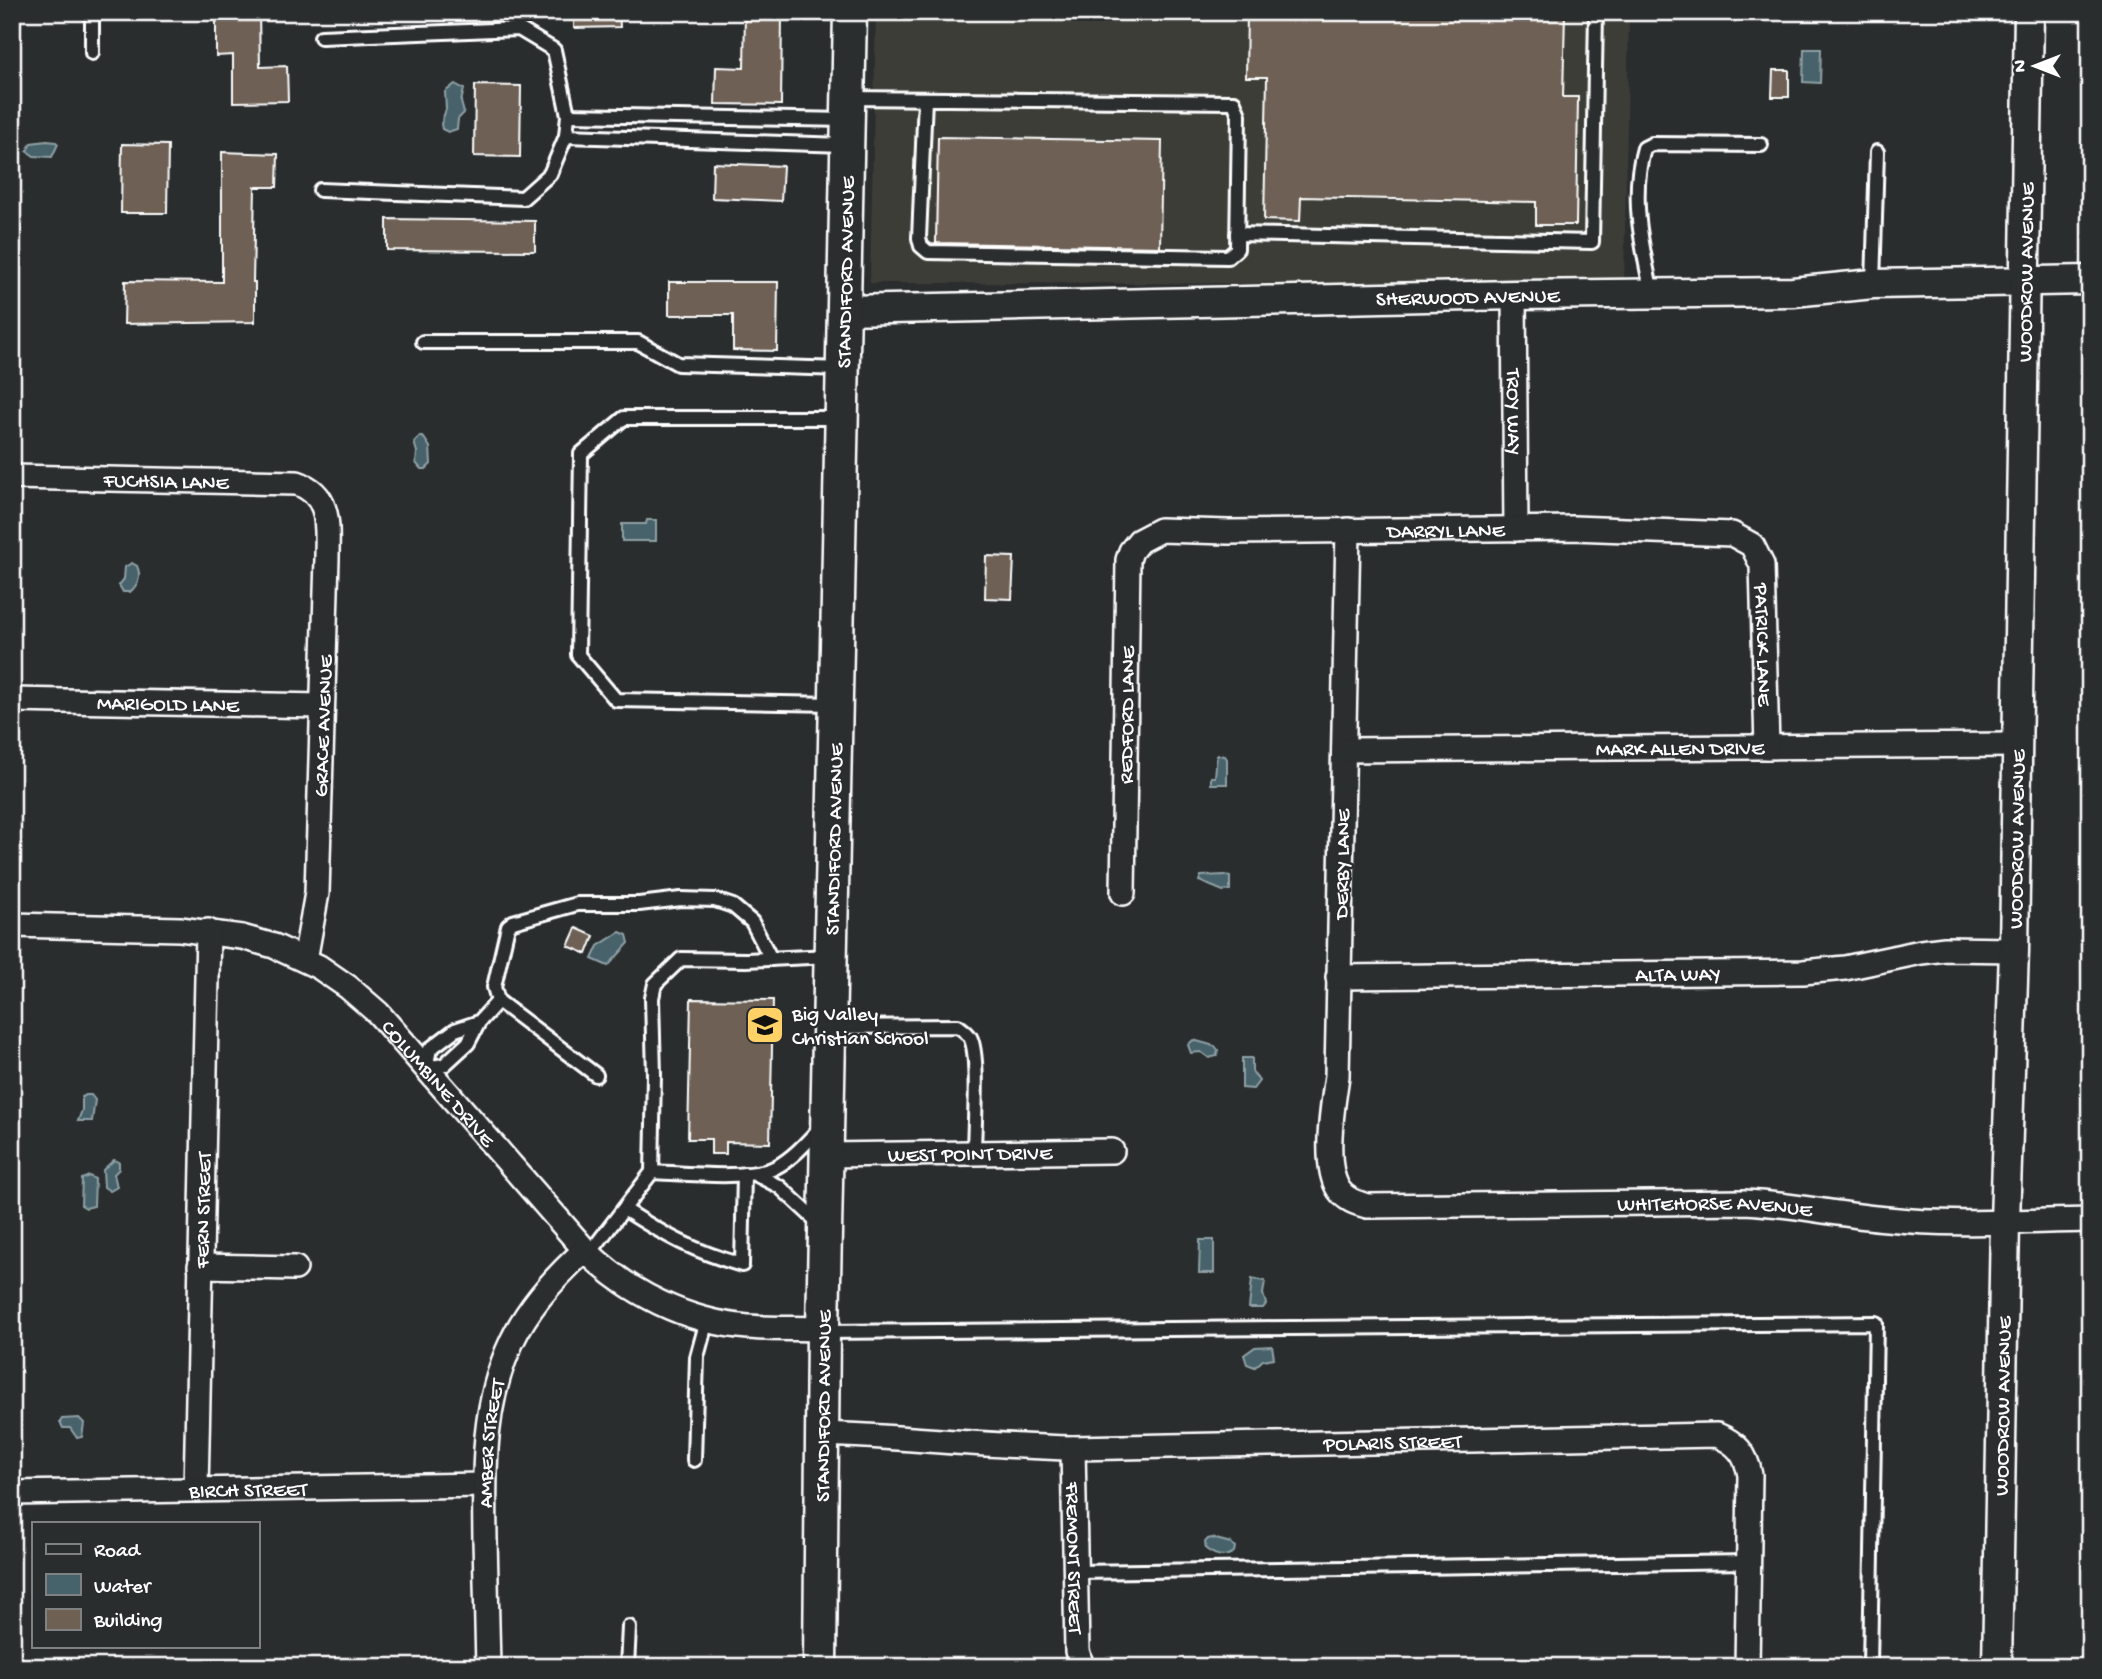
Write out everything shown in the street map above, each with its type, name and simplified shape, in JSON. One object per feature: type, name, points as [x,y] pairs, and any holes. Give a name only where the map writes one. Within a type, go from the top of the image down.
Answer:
[{"type":"main road","name":"STANDIFORD AVENUE","points":[[820,1667],[826,1155],[850,12]]},
{"type":"street","name":"WOODROW AVENUE","points":[[1997,1667],[2014,950],[2029,12]]},
{"type":"street","name":"SHERWOOD AVENUE","points":[[845,310],[1514,295],[1793,292],[1873,284],[2090,280]]},
{"type":"street","name":"TROY WAY","points":[[1514,295],[1516,529]]},
{"type":"street","name":"FUCHSIA LANE","points":[[12,477],[297,483],[317,494]]},
{"type":"street","name":"GRACE AVENUE","points":[[305,960],[317,893],[327,514],[317,494]]},
{"type":"street","name":"DARRYL LANE","points":[[1139,541],[1160,530],[1573,528],[1732,534],[1752,545]]},
{"type":"street","name":"DERBY LANE","points":[[1342,1194],[1333,1178],[1331,1165],[1332,1112],[1337,1076],[1349,530]]},
{"type":"street","name":"REDFORD LANE","points":[[1123,893],[1128,560],[1139,541]]},
{"type":"street","name":"PATRICK LANE","points":[[1752,545],[1762,565],[1767,747]]},
{"type":"street","name":"MARIGOLD LANE","points":[[12,699],[322,706]]},
{"type":"street","name":"MARK ALLEN DRIVE","points":[[1344,750],[2017,745]]},
{"type":"street","name":"COLUMBINE DRIVE","points":[[12,925],[208,931],[274,946],[305,960],[348,987],[378,1013],[587,1252],[620,1280],[647,1297],[707,1320],[747,1327],[823,1331]]},
{"type":"street","name":"FERN STREET","points":[[196,1490],[208,931]]},
{"type":"street","name":"ALTA WAY","points":[[1338,977],[1803,972],[1845,968],[1933,951],[2014,950]]},
{"type":"street","name":"WEST POINT DRIVE","points":[[826,1155],[1112,1151]]},
{"type":"street","name":"WHITEHORSE AVENUE","points":[[1342,1194],[1353,1202],[1367,1206],[1744,1202],[1786,1204],[1889,1219],[2090,1220]]},
{"type":"street","name":"AMBER STREET","points":[[488,1667],[484,1485],[485,1437],[490,1405],[498,1373],[512,1339],[531,1307],[549,1286],[587,1252]]},
{"type":"street","points":[[200,1266],[295,1268]]},
{"type":"street","name":"POLARIS STREET","points":[[823,1434],[1008,1447],[1073,1448],[1717,1435],[1737,1445],[1747,1461],[1750,1475],[1747,1667]]},
{"type":"street","name":"FREMONT STREET","points":[[1073,1448],[1077,1651],[1082,1667]]},
{"type":"street","name":"BIRCH STREET","points":[[12,1493],[484,1485]]},
{"type":"lane","points":[[92,12],[92,53]]},
{"type":"lane","points":[[1237,234],[1592,242],[1596,12]]},
{"type":"lane","points":[[320,190],[523,198],[550,174],[566,136],[568,115],[554,50],[519,29],[321,37]]},
{"type":"lane","points":[[566,136],[848,121],[925,99],[1234,102],[1239,115],[1237,249],[1228,257],[928,252],[921,246],[919,238],[925,99]]},
{"type":"lane","points":[[568,115],[848,121]]},
{"type":"lane","points":[[1652,294],[1638,226],[1640,161],[1644,148],[1652,144],[1761,145]]},
{"type":"lane","points":[[1873,284],[1877,152]]},
{"type":"lane","points":[[423,342],[638,342],[678,364],[844,369]]},
{"type":"lane","points":[[836,704],[616,701],[578,655],[581,454],[624,418],[842,418]]},
{"type":"lane","points":[[596,1075],[498,1001],[494,987],[508,926],[513,922],[577,905],[639,905],[681,899],[715,900],[733,906],[752,922],[771,959]]},
{"type":"lane","points":[[587,1252],[652,1172],[654,984],[681,959],[831,956]]},
{"type":"lane","points":[[479,1022],[455,1030],[430,1049],[426,1068],[444,1065],[468,1043],[479,1022],[498,1001]]},
{"type":"lane","points":[[829,1027],[958,1026],[965,1031],[971,1039],[975,1056],[974,1153]]},
{"type":"lane","points":[[652,1172],[750,1174],[774,1168],[793,1155],[827,1121]]},
{"type":"lane","points":[[624,1209],[693,1250],[742,1265],[750,1174]]},
{"type":"lane","points":[[750,1174],[780,1187],[825,1229]]},
{"type":"lane","points":[[694,1460],[697,1357],[707,1320]]},
{"type":"lane","points":[[823,1331],[1876,1323],[1870,1667]]},
{"type":"lane","points":[[1076,1572],[1749,1562]]},
{"type":"lane","points":[[627,1667],[629,1627]]},
{"type":"shaded area","points":[[876,12],[1629,12],[1624,284],[870,283]]},
{"type":"water","points":[[1804,49],[1821,49],[1820,83],[1803,82]]},
{"type":"water","points":[[455,84],[464,89],[461,102],[464,113],[458,119],[457,129],[448,132],[442,129],[441,124],[446,109],[445,92]]},
{"type":"water","points":[[47,141],[58,144],[52,157],[34,156],[27,151],[31,143]]},
{"type":"water","points":[[420,436],[430,447],[431,464],[426,469],[421,469],[416,463],[414,442]]},
{"type":"water","points":[[647,520],[656,520],[656,541],[622,541],[622,524],[646,524]]},
{"type":"water","points":[[132,563],[137,566],[138,580],[130,592],[123,592],[119,585],[124,579],[125,567]]},
{"type":"water","points":[[1217,755],[1227,759],[1227,784],[1211,784],[1211,777],[1215,777]]},
{"type":"water","points":[[1201,876],[1230,877],[1230,890],[1223,891],[1199,881]]},
{"type":"water","points":[[620,932],[627,935],[629,943],[608,966],[592,959],[598,946]]},
{"type":"water","points":[[1193,1040],[1215,1046],[1218,1050],[1217,1056],[1209,1058],[1201,1052],[1191,1053],[1188,1045]]},
{"type":"water","points":[[1242,1058],[1252,1058],[1252,1071],[1259,1081],[1253,1089],[1242,1088]]},
{"type":"water","points":[[91,1095],[95,1100],[92,1121],[78,1121],[82,1110],[82,1097]]},
{"type":"water","points":[[114,1160],[119,1162],[119,1169],[114,1174],[117,1187],[110,1191],[104,1187],[103,1170]]},
{"type":"water","points":[[89,1176],[95,1179],[94,1206],[86,1208],[81,1205],[82,1179]]},
{"type":"water","points":[[1200,1240],[1214,1240],[1214,1273],[1199,1273]]},
{"type":"water","points":[[1252,1279],[1265,1281],[1263,1294],[1266,1304],[1263,1308],[1249,1308]]},
{"type":"water","points":[[1272,1346],[1274,1358],[1263,1360],[1255,1367],[1247,1364],[1244,1355],[1255,1347]]},
{"type":"water","points":[[79,1418],[84,1423],[82,1437],[77,1438],[70,1428],[63,1428],[60,1422],[62,1419]]},
{"type":"water","points":[[1212,1538],[1231,1543],[1235,1547],[1234,1552],[1223,1556],[1209,1551],[1205,1542]]},
{"type":"building","points":[[216,12],[259,12],[260,67],[287,66],[288,101],[233,102],[233,55],[216,56]]},
{"type":"building","points":[[574,12],[619,12],[620,27],[574,28]]},
{"type":"building","points":[[745,12],[782,12],[781,105],[715,104],[716,67],[744,68]]},
{"type":"building","points":[[1247,12],[1565,12],[1563,97],[1578,97],[1576,225],[1536,225],[1536,202],[1301,197],[1300,221],[1264,220],[1267,77],[1246,77]]},
{"type":"building","points":[[1773,70],[1789,70],[1789,97],[1772,97]]},
{"type":"building","points":[[475,85],[521,86],[520,157],[474,156]]},
{"type":"building","points":[[938,137],[1162,141],[1160,247],[936,243]]},
{"type":"building","points":[[122,144],[168,145],[167,213],[121,213]]},
{"type":"building","points":[[222,152],[278,154],[277,187],[255,187],[255,322],[124,324],[125,281],[222,282]]},
{"type":"building","points":[[713,163],[783,166],[781,201],[712,198]]},
{"type":"building","points":[[387,219],[535,221],[535,251],[387,250]]},
{"type":"building","points":[[669,282],[778,282],[777,351],[733,350],[733,315],[669,315]]},
{"type":"building","points":[[986,556],[1014,557],[1012,599],[985,598]]},
{"type":"building","points":[[576,928],[594,936],[587,954],[568,946]]},
{"type":"building","points":[[691,999],[773,1000],[770,1143],[726,1142],[726,1154],[711,1154],[711,1139],[688,1139]]},
{"type":"place","name":"Big Valley Christian School","points":[[765,1025]]}]
